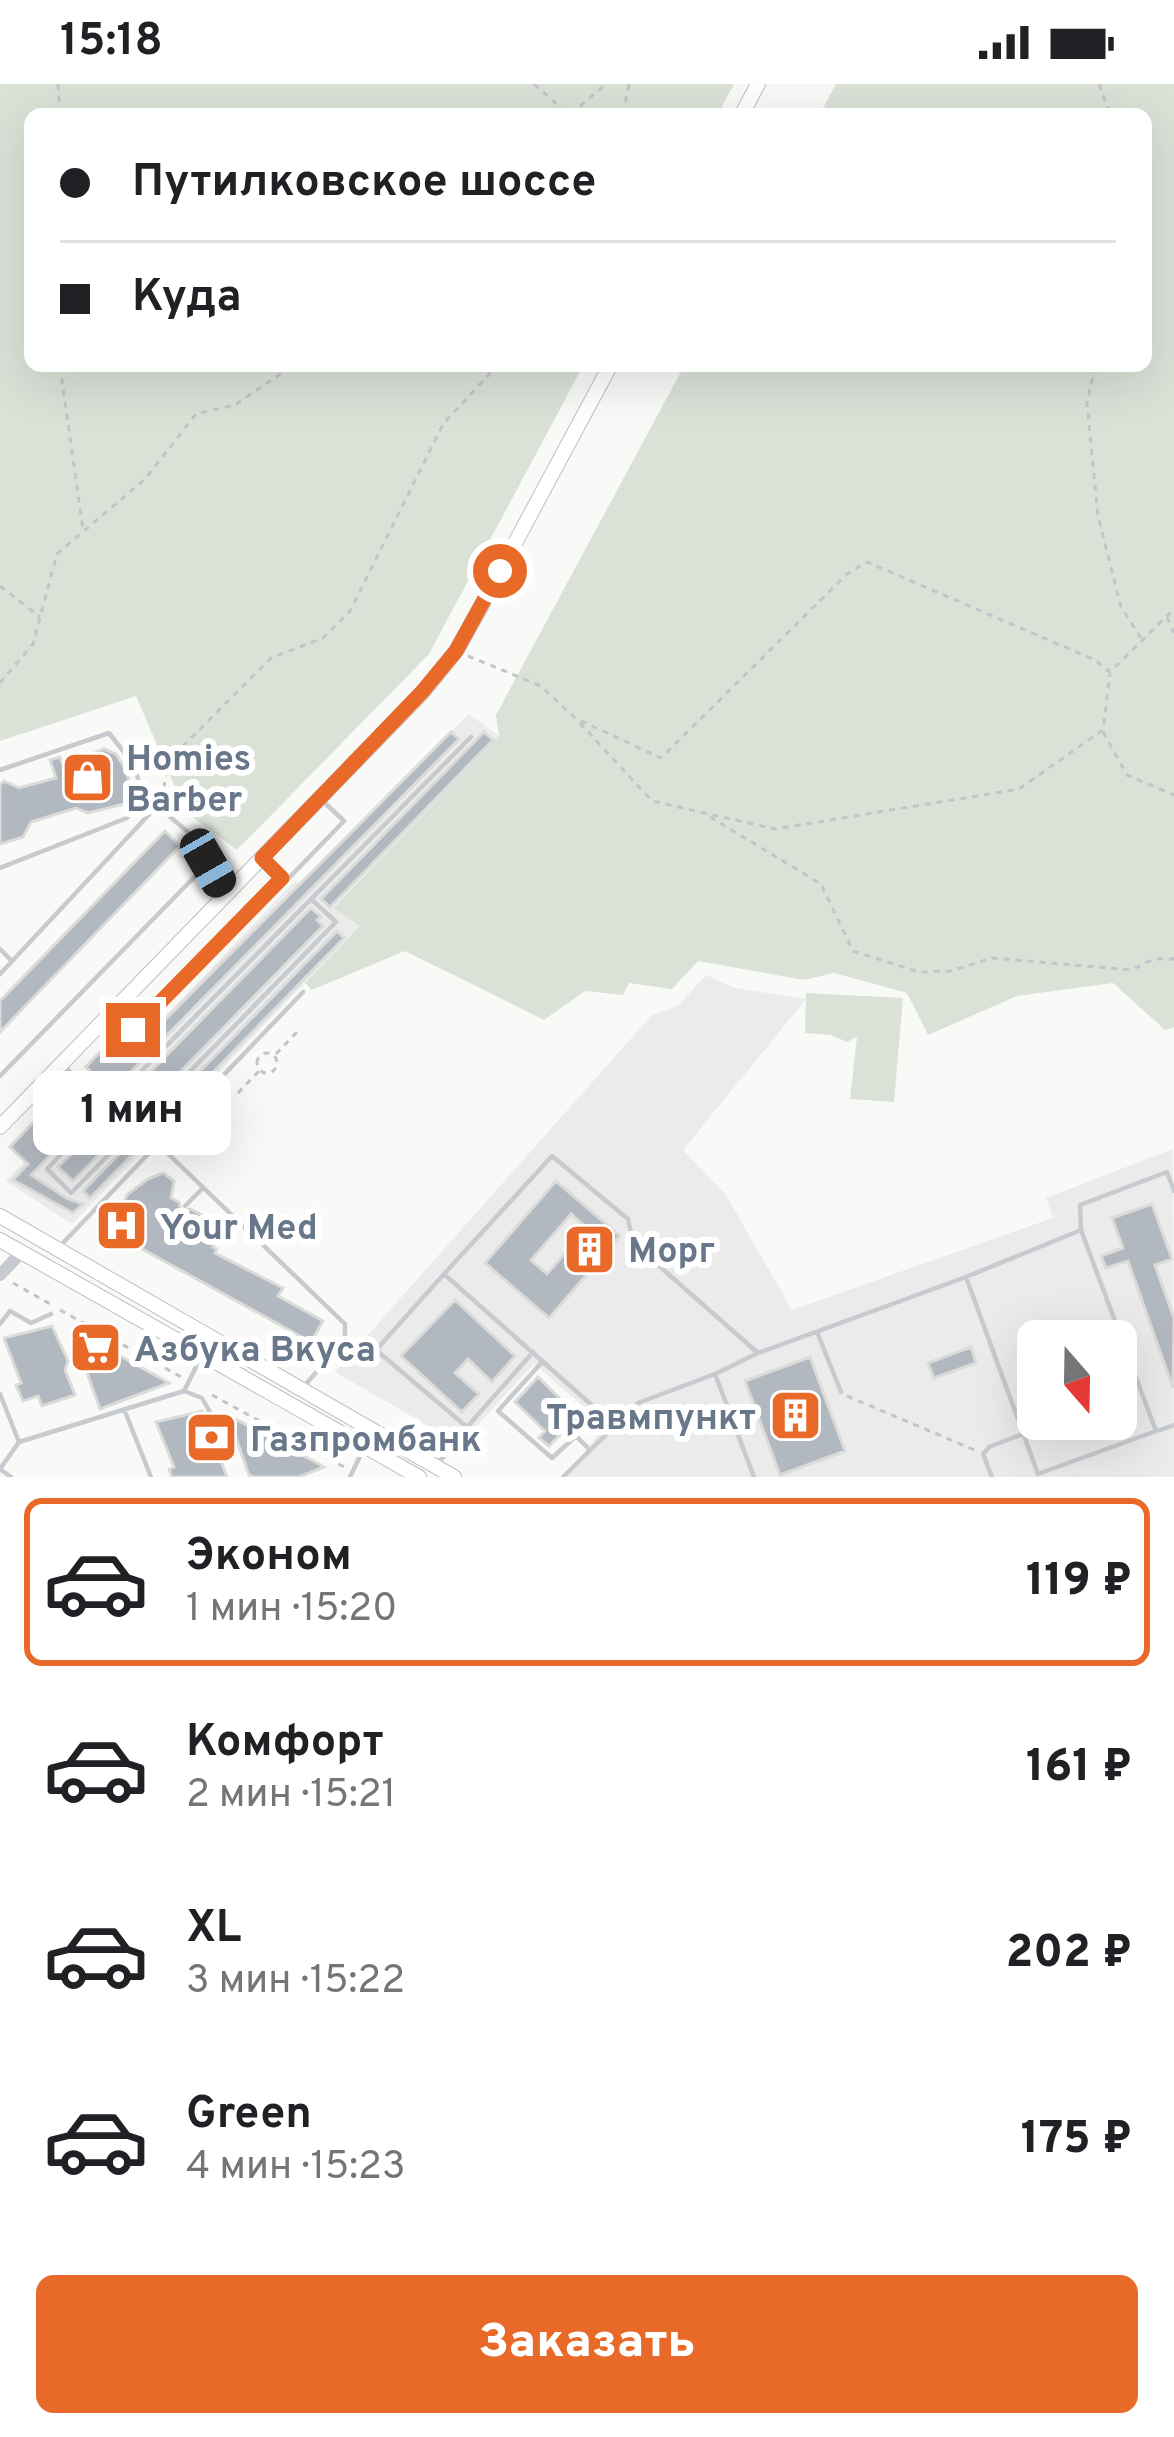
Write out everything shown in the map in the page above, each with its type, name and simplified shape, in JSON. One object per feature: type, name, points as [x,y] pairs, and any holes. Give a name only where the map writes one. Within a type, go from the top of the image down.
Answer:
[{"type":"main road","points":[[0,1127],[422,692],[456,651],[607,372]]},
{"type":"main road","points":[[0,1216],[454,1477]]},
{"type":"main road","points":[[0,1240],[419,1477]]},
{"type":"street","points":[[0,1275],[22,1252]]},
{"type":"lane","points":[[0,770],[109,733],[134,764],[143,796],[200,842],[226,895]]},
{"type":"lane","points":[[311,899],[336,922],[71,1193],[47,1169],[104,1109],[311,899],[471,737]]},
{"type":"lane","points":[[0,868],[127,818],[143,796]]},
{"type":"lane","points":[[262,858],[286,881],[344,821],[320,798]]},
{"type":"lane","points":[[0,974],[157,806]]},
{"type":"lane","points":[[2,1071],[208,863]]},
{"type":"lane","points":[[113,1011],[133,1030],[282,878]]},
{"type":"lane","points":[[0,950],[12,961]]},
{"type":"lane","points":[[57,1249],[303,992]]},
{"type":"lane","points":[[62,1064],[127,1136]]},
{"type":"lane","points":[[158,1143],[345,1324],[345,1340],[301,1390]]},
{"type":"lane","points":[[467,1427],[376,1350],[552,1156],[628,1220],[634,1243],[758,1354]]},
{"type":"lane","points":[[1156,1431],[1081,1230],[1081,1205],[1167,1172],[1174,1191]]},
{"type":"lane","points":[[185,1206],[204,1187]]},
{"type":"lane","points":[[563,1477],[638,1402],[1081,1230]]},
{"type":"lane","points":[[444,1274],[613,1424]]},
{"type":"lane","points":[[966,1277],[1017,1417]]},
{"type":"lane","points":[[0,1324],[10,1311],[31,1323],[51,1314]]},
{"type":"lane","points":[[817,1332],[841,1392]]},
{"type":"lane","points":[[436,1467],[533,1352]]},
{"type":"lane","points":[[184,1391],[202,1354]]},
{"type":"lane","points":[[543,1361],[498,1411],[552,1458],[576,1436],[589,1449]]},
{"type":"lane","points":[[716,1374],[754,1477]]},
{"type":"lane","points":[[11,1477],[0,1469],[19,1442],[184,1391],[202,1398],[216,1424]]},
{"type":"lane","points":[[0,1394],[19,1442]]},
{"type":"lane","points":[[124,1409],[151,1477]]},
{"type":"lane","points":[[1025,1440],[1036,1476],[1174,1425]]},
{"type":"lane","points":[[992,1477],[983,1454],[1017,1436]]},
{"type":"lane","points":[[350,1477],[364,1446]]},
{"type":"lane","points":[[1061,1467],[1061,1477]]},
{"type":"path","points":[[534,84],[563,108]]},
{"type":"path","points":[[577,108],[606,84]]},
{"type":"path","points":[[61,372],[84,531]]},
{"type":"path","points":[[0,683],[33,644],[57,554],[145,479],[196,414],[235,405],[283,372]]},
{"type":"path","points":[[157,806],[166,797],[168,761],[271,658],[323,638],[350,611],[443,424],[491,372]]},
{"type":"path","points":[[1094,372],[1087,403],[1098,516],[1120,607],[1142,640]]},
{"type":"path","points":[[575,718],[661,758],[847,574],[867,562],[1095,660],[1110,672]]},
{"type":"path","points":[[0,586],[40,617]]},
{"type":"path","points":[[1174,609],[1110,672],[1102,730],[1127,775],[1174,794]]},
{"type":"path","points":[[1166,615],[1174,633]]},
{"type":"path","points":[[456,651],[541,686],[652,801],[775,829],[1019,789],[1102,730]]},
{"type":"path","points":[[704,813],[821,884],[853,951],[919,972],[951,971],[992,958],[1131,970],[1154,959],[1174,959]]},
{"type":"path","points":[[238,1093],[260,1070],[274,1070],[274,1055],[297,1032]]},
{"type":"path","points":[[260,1070],[259,1053],[274,1055]]},
{"type":"path","points":[[841,1392],[983,1454]]},
{"type":"shaded area","points":[[0,84],[734,84],[721,108],[24,108],[24,372],[580,372],[429,654],[237,850],[186,812],[136,696],[0,741]]},
{"type":"shaded area","points":[[836,84],[1174,84],[1174,1027],[1165,1030],[1113,983],[1017,996],[928,1035],[907,993],[834,973],[804,980],[698,961],[672,989],[629,983],[623,995],[585,991],[544,1020],[405,951],[312,990],[305,983],[360,926],[334,908],[499,736],[496,715],[681,372],[1152,372],[1152,108],[823,108]]},
{"type":"shaded area","points":[[469,714],[499,736],[335,908],[360,926],[72,1224],[6,1181],[295,881],[299,883]]},
{"type":"shaded area","points":[[706,975],[735,988],[806,999],[683,1150],[726,1195],[792,1310],[1053,1218],[1046,1198],[1173,1149],[1174,1477],[566,1477],[605,1425],[534,1364],[460,1444],[335,1372],[651,1016],[679,1005]]},
{"type":"shaded area","points":[[806,993],[903,998],[894,1102],[850,1099],[857,1037],[847,1042],[805,1033]]},
{"type":"building","points":[[451,732],[459,739],[107,1096],[98,1087],[103,1083],[86,1067],[120,1031],[137,1048]]},
{"type":"building","points":[[484,732],[493,740],[330,907],[321,899]]},
{"type":"building","points":[[104,749],[116,754],[127,772],[131,789],[124,804],[88,813],[76,808],[31,822],[23,837],[0,844],[0,785],[4,781],[19,788],[56,778],[50,760],[60,757],[66,772],[70,764]]},
{"type":"building","points":[[165,831],[180,846],[0,1032],[0,1001]]},
{"type":"building","points":[[311,908],[323,926],[129,1124],[114,1109]]},
{"type":"building","points":[[337,931],[344,938],[90,1198],[83,1191]]},
{"type":"building","points":[[58,1096],[81,1123],[31,1175],[83,1204],[73,1213],[13,1180],[28,1164],[10,1147]]},
{"type":"building","points":[[96,1130],[114,1139],[73,1181],[58,1167]]},
{"type":"building","points":[[163,1173],[174,1181],[171,1198],[179,1202],[181,1211],[191,1209],[224,1227],[213,1247],[215,1253],[283,1288],[278,1296],[323,1321],[311,1342],[115,1234],[115,1217],[128,1194]]},
{"type":"building","name":"Морг","points":[[556,1181],[620,1236],[549,1318],[485,1263]],"holes":[[[571,1214],[587,1228],[547,1274],[531,1260]]]},
{"type":"building","points":[[1152,1204],[1172,1259],[1155,1265],[1174,1318],[1173,1388],[1128,1261],[1106,1268],[1101,1256],[1123,1248],[1112,1218]]},
{"type":"building","points":[[455,1300],[515,1356],[492,1382],[468,1359],[455,1373],[479,1394],[462,1412],[401,1356]]},
{"type":"building","points":[[52,1326],[68,1361],[65,1370],[75,1395],[42,1406],[38,1396],[23,1401],[4,1338]]},
{"type":"building","points":[[86,1337],[169,1383],[100,1409],[79,1350]]},
{"type":"building","points":[[971,1347],[976,1363],[934,1378],[928,1363]]},
{"type":"building","name":"Травмпункт","points":[[810,1357],[845,1451],[780,1475],[745,1381]]},
{"type":"building","points":[[538,1377],[578,1416],[549,1446],[539,1438],[545,1431],[515,1402]]},
{"type":"building","points":[[202,1411],[214,1429],[228,1415],[324,1467],[299,1477],[249,1475],[230,1421],[218,1453],[227,1477],[172,1477],[169,1469],[174,1467],[156,1422]]},
{"type":"place","name":"Homies Barber","points":[[87,778]]},
{"type":"place","name":"Your Med","points":[[121,1226]]},
{"type":"place","name":"Морг","points":[[589,1249]]},
{"type":"place","name":"Азбука Вкуса","points":[[95,1348]]},
{"type":"place","name":"Травмпункт","points":[[795,1416]]},
{"type":"place","name":"Газпромбанк","points":[[211,1438]]},
{"type":"route","points":[[133,1030],[282,878],[262,858],[456,651],[500,571]]}]
